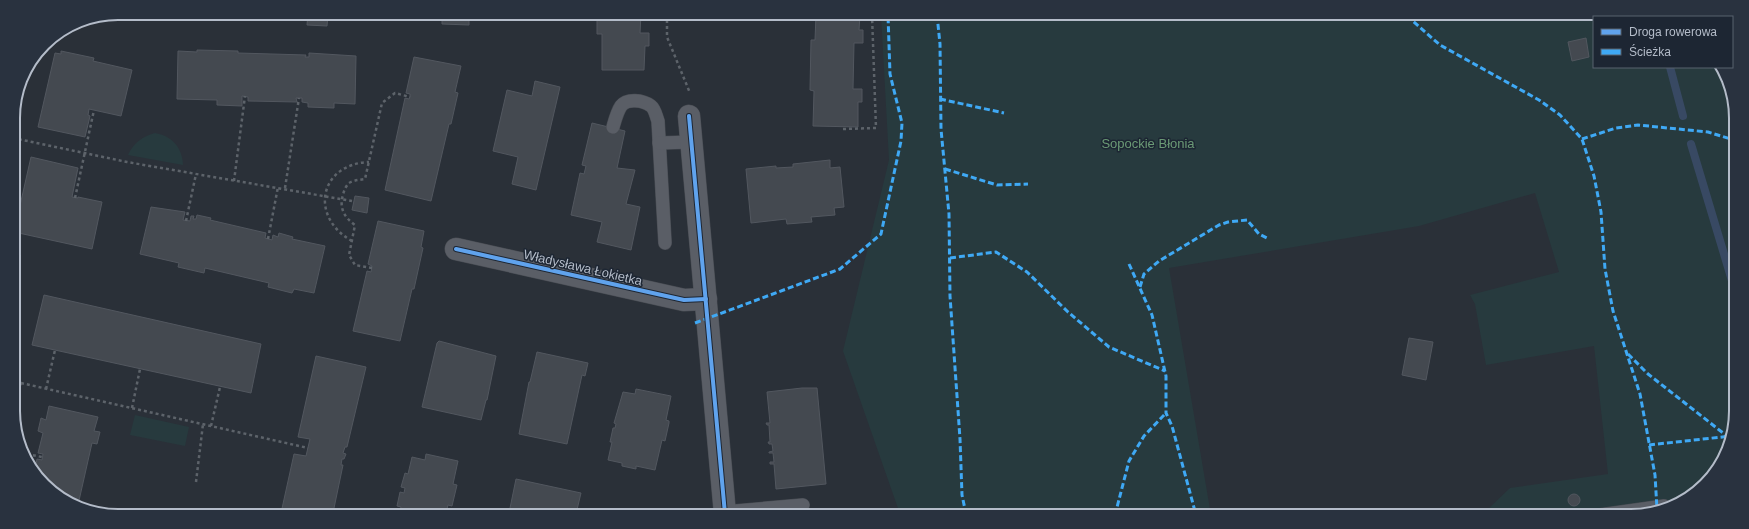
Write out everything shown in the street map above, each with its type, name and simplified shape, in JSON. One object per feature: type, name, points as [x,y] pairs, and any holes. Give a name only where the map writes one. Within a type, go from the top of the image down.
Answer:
[{"type":"street","points":[[689,116],[724,509]]},
{"type":"street","name":"Władysława Łokietka","points":[[456,249],[684,300],[706,299]]},
{"type":"lane","points":[[614,127],[622,104],[628,102],[639,101],[651,106],[656,114],[658,121],[665,243]]},
{"type":"lane","points":[[659,143],[691,142]]},
{"type":"lane","points":[[764,509],[803,505]]},
{"type":"path","points":[[667,20],[667,38],[690,94],[682,107],[689,116]]},
{"type":"path","points":[[843,129],[876,128],[872,20]]},
{"type":"path","points":[[372,268],[355,265],[349,255],[355,225],[346,218],[342,211],[342,199],[346,186],[351,182],[365,179],[382,103],[395,93],[410,97]]},
{"type":"path","points":[[234,180],[245,96]]},
{"type":"path","points":[[285,188],[299,98]]},
{"type":"path","points":[[75,198],[94,110]]},
{"type":"path","points":[[20,139],[196,174],[326,195],[352,201]]},
{"type":"path","points":[[352,241],[341,234],[332,225],[326,213],[326,195],[328,187],[334,176],[344,168],[356,162],[369,162]]},
{"type":"path","points":[[186,220],[196,174]]},
{"type":"path","points":[[268,239],[278,187]]},
{"type":"path","points":[[46,389],[55,350]]},
{"type":"path","points":[[132,408],[140,369]]},
{"type":"path","points":[[20,386],[21,383],[308,448]]},
{"type":"path","points":[[211,426],[220,387]]},
{"type":"path","points":[[196,482],[203,424]]},
{"type":"path","points":[[30,455],[42,457]]},
{"type":"green space","name":"Sopockie Błonia","points":[[881,20],[1593,20],[1593,68],[1716,68],[1724,86],[1729,111],[1729,411],[1726,437],[1722,449],[1713,466],[1696,485],[1680,496],[1663,504],[1638,509],[1488,509],[1510,488],[1608,474],[1594,346],[1486,365],[1475,304],[1470,295],[1559,272],[1535,193],[1419,226],[1169,268],[1210,509],[898,509],[843,351],[889,160]]},
{"type":"green space","points":[[155,133],[161,134],[175,143],[181,153],[183,165],[128,155],[139,141],[146,136]]},
{"type":"green space","points":[[135,415],[189,427],[185,446],[130,435]]},
{"type":"building","points":[[307,20],[328,20],[327,26],[307,25]]},
{"type":"building","points":[[442,20],[469,20],[469,25],[442,24]]},
{"type":"building","points":[[597,20],[641,20],[640,33],[649,33],[649,46],[645,46],[644,70],[602,70],[602,34],[597,34]]},
{"type":"building","points":[[816,20],[860,20],[859,30],[863,30],[863,43],[854,43],[853,89],[862,89],[862,102],[858,102],[858,127],[813,126],[814,91],[810,90],[811,40],[815,40]]},
{"type":"building","points":[[1586,38],[1589,57],[1572,61],[1568,42]]},
{"type":"building","points":[[197,50],[306,55],[305,57],[309,57],[309,53],[356,56],[355,104],[334,103],[334,108],[308,107],[308,103],[302,102],[302,98],[296,98],[297,102],[248,101],[248,97],[242,96],[242,106],[217,105],[217,100],[177,99],[178,51],[197,52]]},
{"type":"building","points":[[61,51],[94,58],[93,61],[132,70],[121,116],[89,109],[88,115],[90,116],[85,137],[38,127],[55,53],[61,54]]},
{"type":"building","points":[[414,57],[461,66],[455,92],[458,93],[451,124],[449,124],[431,201],[385,190],[405,98],[409,99],[410,97],[410,94],[406,93]]},
{"type":"building","points":[[535,81],[560,87],[536,190],[512,184],[518,157],[493,151],[507,90],[532,96]]},
{"type":"building","points":[[592,123],[625,131],[617,168],[635,170],[626,204],[640,207],[631,250],[597,242],[602,222],[571,215],[580,173],[584,174],[586,166],[582,165]]},
{"type":"building","points":[[31,157],[78,168],[72,197],[102,202],[92,249],[20,233],[20,206]]},
{"type":"building","points":[[830,160],[830,168],[840,167],[844,207],[834,208],[835,215],[811,217],[812,222],[787,224],[786,219],[751,223],[746,169],[776,166],[776,168],[793,167],[793,164]]},
{"type":"building","points":[[355,196],[369,198],[367,213],[352,210]]},
{"type":"building","points":[[151,207],[185,212],[183,220],[190,221],[191,216],[194,216],[193,219],[196,219],[197,215],[211,218],[210,220],[266,233],[265,238],[272,240],[273,235],[278,237],[279,233],[293,237],[292,239],[325,246],[314,293],[294,289],[292,293],[268,287],[269,283],[205,268],[204,273],[178,267],[179,263],[140,254]]},
{"type":"building","points":[[378,221],[424,231],[421,247],[423,248],[400,341],[353,331],[367,271],[371,272],[372,266],[368,264]]},
{"type":"building","points":[[44,295],[261,344],[251,393],[32,345]]},
{"type":"building","points":[[1409,338],[1433,342],[1426,380],[1402,375]]},
{"type":"building","points":[[439,341],[496,356],[487,400],[481,420],[422,407],[437,343]]},
{"type":"building","points":[[537,352],[588,363],[585,376],[582,375],[567,444],[519,434],[529,382]]},
{"type":"building","points":[[316,356],[366,367],[347,447],[345,447],[343,453],[346,454],[344,459],[342,459],[341,465],[343,465],[334,509],[282,509],[294,454],[306,456],[310,439],[298,437]]},
{"type":"building","points":[[817,388],[826,484],[776,489],[774,464],[770,464],[770,462],[774,462],[773,453],[769,453],[773,451],[772,444],[769,444],[768,442],[770,442],[769,425],[766,423],[770,423],[767,392]]},
{"type":"building","points":[[636,389],[671,396],[666,420],[669,421],[669,423],[665,441],[662,440],[655,470],[636,466],[636,469],[622,466],[622,463],[608,460],[613,428],[615,428],[616,424],[614,423],[623,392],[635,394]]},
{"type":"building","points":[[49,406],[98,417],[94,431],[100,432],[97,444],[92,443],[79,501],[58,489],[36,465],[37,459],[42,460],[43,454],[38,453],[43,433],[38,431],[41,418],[46,420]]},
{"type":"building","points":[[426,454],[458,461],[453,484],[457,485],[452,506],[448,505],[447,509],[401,509],[401,507],[397,506],[400,492],[404,493],[405,488],[401,487],[405,473],[408,474],[412,457],[425,460]]},
{"type":"building","points":[[516,479],[581,493],[577,509],[510,509]]},
{"type":"building","points":[[1572,494],[1576,494],[1580,500],[1576,506],[1572,506],[1568,502],[1568,498]]},
{"type":"waterway","points":[[1670,68],[1683,116]]},
{"type":"waterway","points":[[1691,144],[1729,271]]},
{"type":"marked path","points":[[695,323],[840,269],[881,234],[901,141],[902,123],[890,74],[888,20]]},
{"type":"marked path","points":[[938,20],[940,44],[941,129],[949,214],[950,296],[960,439],[962,495],[965,509]]},
{"type":"marked path","points":[[1412,20],[1440,45],[1539,100],[1560,115],[1582,139],[1594,176],[1601,212],[1605,269],[1613,311],[1640,394],[1655,475],[1657,505]]},
{"type":"marked path","points":[[940,99],[1004,113]]},
{"type":"marked path","points":[[1582,139],[1616,128],[1638,125],[1708,132],[1729,138]]},
{"type":"marked path","points":[[945,169],[997,185],[1028,184]]},
{"type":"marked path","points":[[1140,287],[1144,274],[1159,261],[1219,225],[1228,222],[1247,220],[1259,234],[1267,238]]},
{"type":"marked path","points":[[950,258],[996,252],[1027,272],[1068,312],[1109,347],[1165,371]]},
{"type":"marked path","points":[[1129,264],[1152,315],[1166,376],[1166,413],[1172,426],[1194,509]]},
{"type":"marked path","points":[[1628,354],[1648,374],[1726,435]]},
{"type":"marked path","points":[[1117,509],[1129,461],[1144,436],[1166,413]]},
{"type":"marked path","points":[[1649,445],[1726,437]]},
{"type":"cycle path","points":[[689,116],[725,509]]},
{"type":"cycle path","points":[[456,249],[684,300],[706,299]]}]
